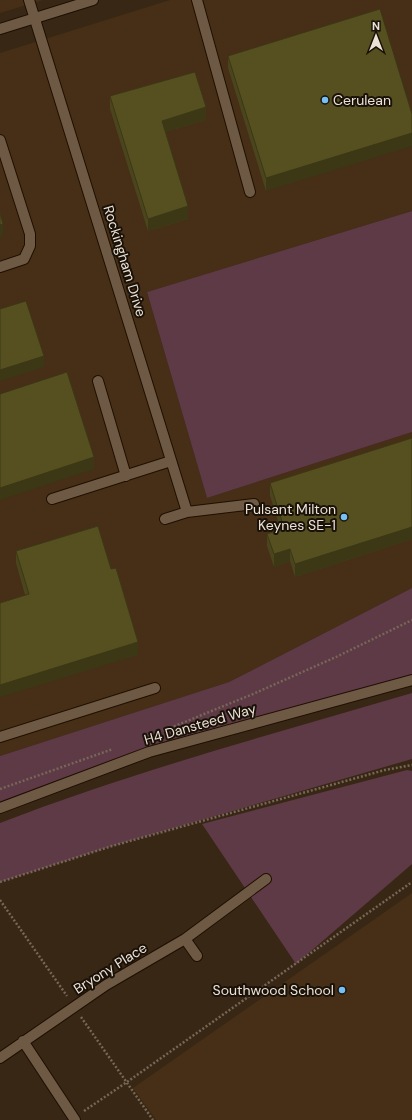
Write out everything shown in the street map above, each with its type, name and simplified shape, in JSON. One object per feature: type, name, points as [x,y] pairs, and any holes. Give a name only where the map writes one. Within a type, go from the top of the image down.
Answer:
[{"type":"street","name":"Rockingham Drive","points":[[29,0],[187,512]]},
{"type":"street","points":[[0,29],[93,0]]},
{"type":"street","points":[[197,0],[250,192]]},
{"type":"street","points":[[0,140],[30,234],[30,246],[24,259],[0,267]]},
{"type":"street","points":[[98,381],[126,476]]},
{"type":"street","points":[[52,499],[171,461]]},
{"type":"street","points":[[164,519],[187,512],[254,504]]},
{"type":"street","name":"H4 Dansteed Way","points":[[0,808],[149,752],[412,680]]},
{"type":"street","points":[[0,737],[155,688]]},
{"type":"street","name":"Bryony Place","points":[[0,1058],[106,985],[185,940],[266,879]]},
{"type":"street","points":[[185,940],[197,956]]},
{"type":"street","points":[[23,1041],[74,1119]]},
{"type":"path","points":[[143,739],[253,694],[336,657],[412,620]]},
{"type":"path","points":[[0,789],[113,749]]},
{"type":"path","points":[[0,882],[112,846],[385,770],[412,766]]},
{"type":"path","points":[[74,1119],[412,882]]},
{"type":"path","points":[[0,900],[153,1120]]},
{"type":"shaded area","points":[[0,0],[43,0],[0,13]]},
{"type":"shaded area","points":[[170,0],[412,0],[412,211],[147,292],[207,498],[412,432],[412,588],[229,682],[0,756],[0,53]]},
{"type":"shaded area","points":[[412,211],[412,432],[207,498],[147,292]]},
{"type":"shaded area","points":[[412,588],[412,680],[149,752],[0,809],[0,756],[229,682]]},
{"type":"shaded area","points":[[412,693],[412,759],[112,846],[0,882],[0,823],[51,804],[153,770],[256,738]]},
{"type":"shaded area","points":[[407,770],[412,771],[412,864],[296,964],[202,824]]},
{"type":"shaded area","name":"Southwood School","points":[[412,893],[412,1120],[156,1120],[133,1088]]},
{"type":"building","points":[[380,9],[412,114],[412,133],[266,178],[228,56]]},
{"type":"building","points":[[195,72],[206,107],[162,121],[188,206],[148,219],[110,96]]},
{"type":"building","points":[[0,213],[3,224],[0,225]]},
{"type":"building","points":[[26,301],[44,356],[0,370],[0,309]]},
{"type":"building","points":[[67,372],[94,457],[0,488],[0,394]]},
{"type":"building","name":"Pulsant Milton Keynes SE-1","points":[[412,438],[412,527],[295,564],[290,549],[274,554],[267,534],[284,528],[270,483]]},
{"type":"building","points":[[98,526],[111,569],[116,568],[138,642],[0,685],[0,603],[29,594],[16,551]]},
{"type":"place","name":"Cerulean","points":[[325,100]]},
{"type":"place","name":"Pulsant Milton Keynes SE-1","points":[[344,517]]},
{"type":"place","name":"Southwood School","points":[[342,990]]}]
